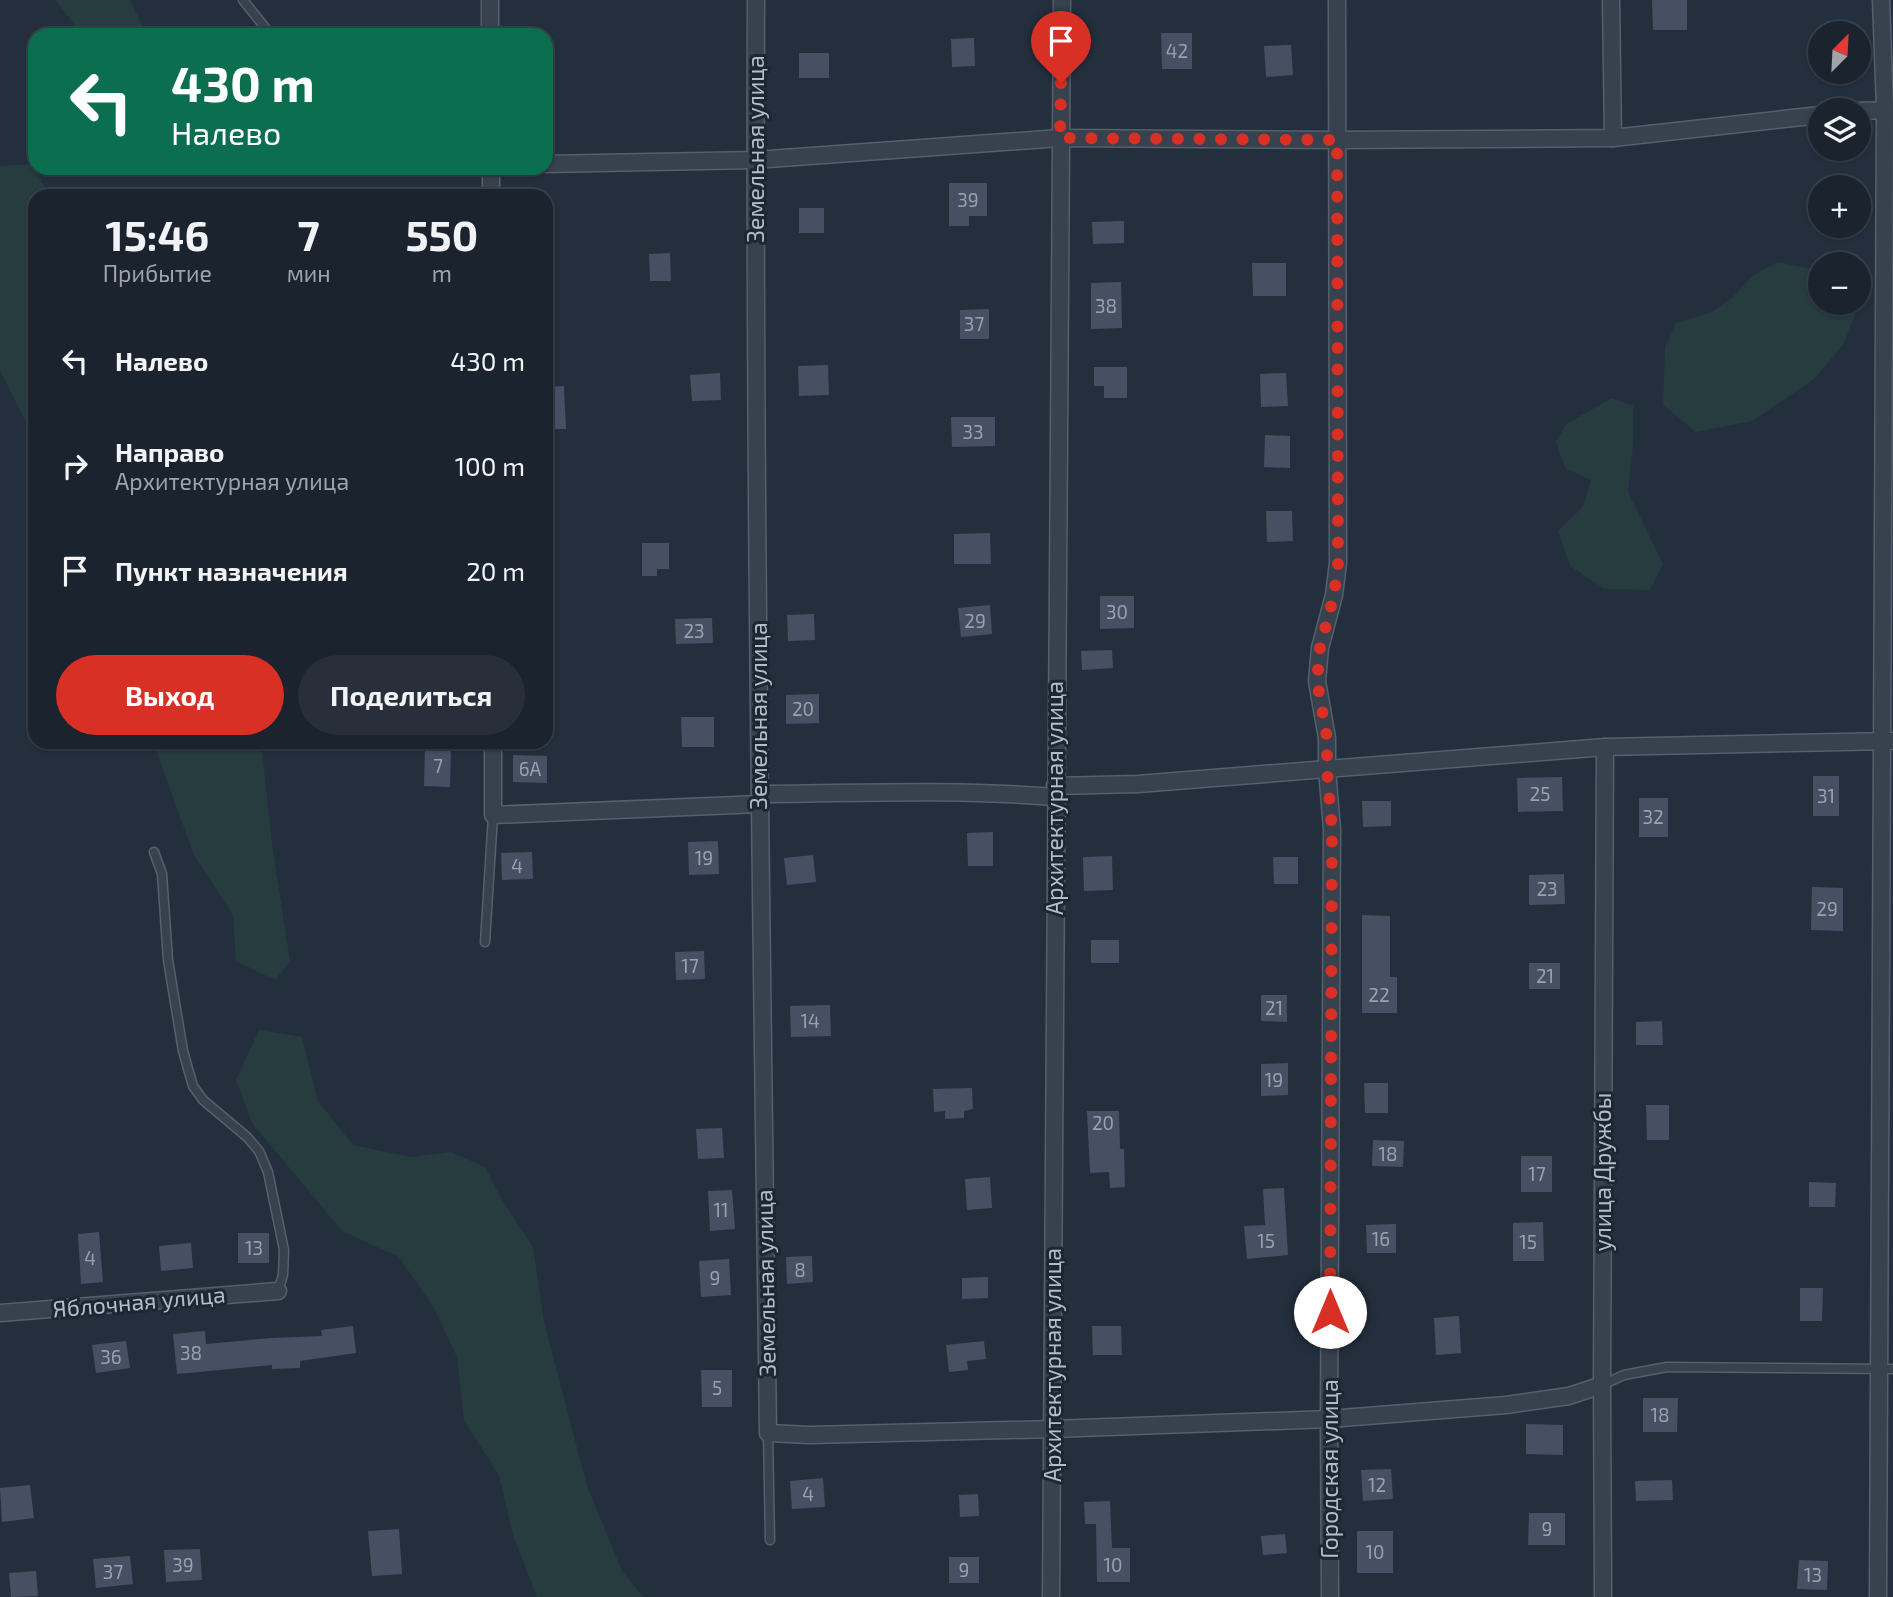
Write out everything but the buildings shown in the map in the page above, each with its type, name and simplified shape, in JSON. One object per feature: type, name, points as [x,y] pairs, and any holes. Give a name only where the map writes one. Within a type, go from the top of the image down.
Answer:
[{"type":"street","points":[[490,0],[490,28]]},
{"type":"street","name":"Земельная улица","points":[[756,0],[760,799],[768,1433]]},
{"type":"street","name":"Архитектурная улица","points":[[1051,1597],[1062,0]]},
{"type":"street","name":"Городская улица","points":[[1330,1597],[1332,829],[1327,738],[1317,681],[1320,648],[1334,595],[1338,564],[1337,0]]},
{"type":"street","points":[[1611,0],[1613,138]]},
{"type":"street","points":[[1878,1597],[1886,1369],[1889,110],[1881,0]]},
{"type":"street","points":[[1871,111],[1889,110]]},
{"type":"street","points":[[553,164],[755,160],[1060,138],[1613,138],[1808,116]]},
{"type":"street","points":[[493,749],[493,815],[940,791],[1055,791],[1605,747],[1887,741]]},
{"type":"street","name":"улица Дружбы","points":[[1603,1597],[1605,747]]},
{"type":"street","name":"Яблочная улица","points":[[0,1313],[278,1291]]},
{"type":"street","points":[[768,1433],[810,1435],[1053,1429],[1329,1419],[1506,1405],[1569,1396],[1602,1385]]},
{"type":"lane","points":[[243,0],[265,28]]},
{"type":"lane","points":[[485,942],[493,815]]},
{"type":"lane","points":[[154,852],[162,874],[168,960],[183,1051],[192,1086],[203,1100],[247,1137],[259,1151],[268,1172],[284,1250],[283,1275],[278,1291]]},
{"type":"lane","points":[[1602,1385],[1625,1375],[1667,1367],[1886,1369]]},
{"type":"lane","points":[[768,1433],[770,1540]]},
{"type":"green space","points":[[55,0],[130,0],[144,28],[77,28]]},
{"type":"green space","points":[[28,164],[28,175],[38,175],[46,189],[28,189],[28,425],[0,371],[0,166]]},
{"type":"green space","points":[[1778,262],[1808,268],[1808,315],[1855,315],[1843,345],[1813,380],[1752,421],[1696,432],[1663,405],[1665,347],[1676,323],[1712,312],[1734,296],[1752,276]]},
{"type":"green space","points":[[1612,398],[1633,406],[1633,446],[1628,492],[1663,564],[1650,590],[1605,589],[1570,566],[1558,531],[1583,507],[1591,480],[1565,468],[1556,442],[1566,424]]},
{"type":"green space","points":[[156,749],[262,749],[273,851],[290,961],[275,980],[236,961],[233,915],[194,855]]},
{"type":"green space","points":[[259,1030],[302,1037],[318,1101],[353,1145],[411,1157],[451,1152],[485,1167],[501,1198],[533,1247],[544,1322],[587,1486],[622,1571],[643,1597],[537,1597],[513,1535],[499,1475],[464,1421],[457,1357],[434,1308],[399,1257],[342,1231],[252,1123],[236,1080]]},
{"type":"route","points":[[1061,83],[1060,138],[1337,140],[1338,564],[1334,595],[1320,648],[1317,681],[1327,738],[1332,829],[1330,1312]]}]
